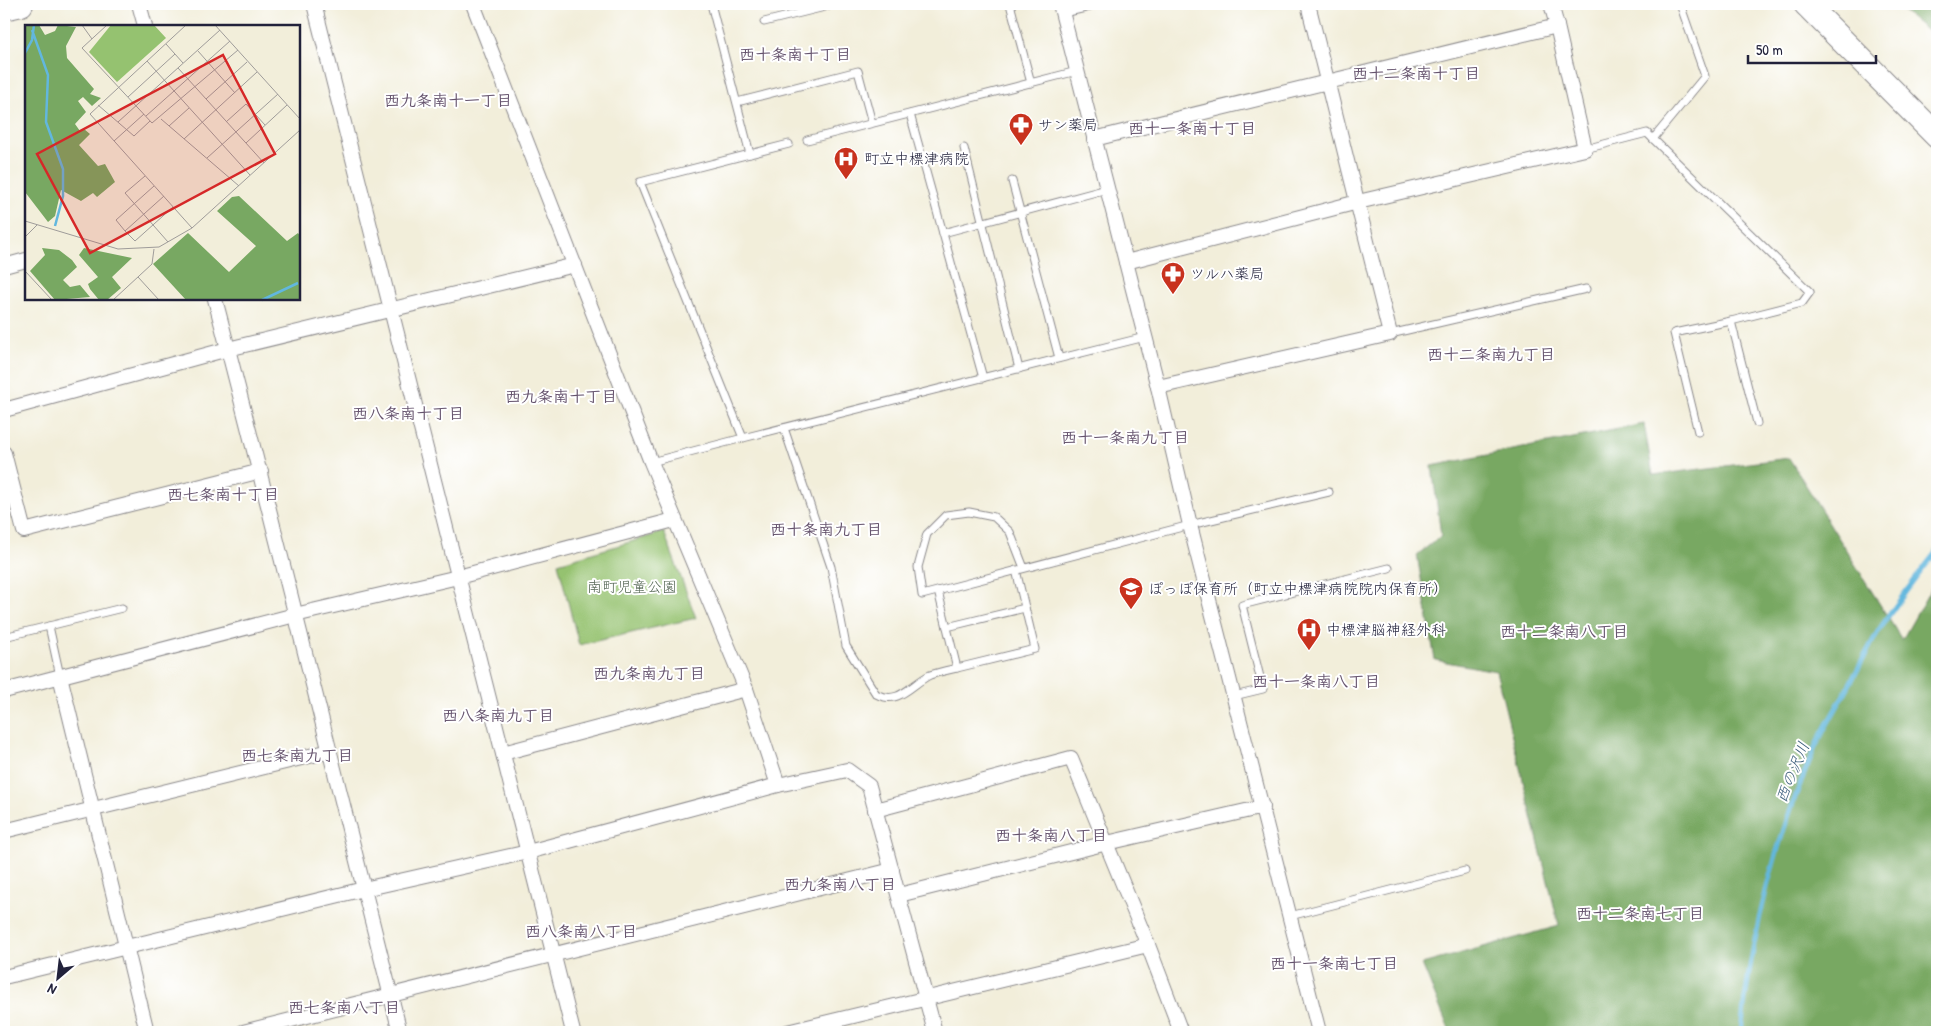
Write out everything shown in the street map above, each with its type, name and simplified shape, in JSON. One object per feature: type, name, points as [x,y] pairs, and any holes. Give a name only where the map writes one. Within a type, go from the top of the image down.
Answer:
[{"type":"highway","points":[[4,8],[21,4]]},
{"type":"highway","points":[[1806,4],[1937,136]]},
{"type":"street","points":[[139,4],[145,25]]},
{"type":"street","points":[[314,4],[573,1032]]},
{"type":"street","points":[[473,4],[674,520],[746,689],[778,786]]},
{"type":"street","points":[[1088,4],[1061,7],[1158,387],[1190,525],[1320,1032]]},
{"type":"street","points":[[1158,387],[1390,334],[1308,4]]},
{"type":"street","points":[[1126,262],[1358,202],[1585,149],[1551,4]]},
{"type":"street","points":[[1094,139],[1557,26]]},
{"type":"street","points":[[4,266],[25,260]]},
{"type":"street","points":[[4,410],[228,349],[575,265]]},
{"type":"street","points":[[215,300],[261,471],[295,615],[400,1032]]},
{"type":"street","points":[[4,453],[24,532],[261,471]]},
{"type":"street","points":[[4,691],[295,615],[458,577],[674,520]]},
{"type":"street","points":[[60,676],[146,1032]]},
{"type":"street","points":[[503,753],[746,689]]},
{"type":"street","points":[[4,831],[330,751]]},
{"type":"street","points":[[875,810],[1071,758],[1107,842],[1181,1032]]},
{"type":"street","points":[[4,977],[364,889],[528,852],[778,786],[847,770],[869,786],[935,1032]]},
{"type":"street","points":[[899,895],[1107,842],[1263,807]]},
{"type":"street","points":[[243,1032],[892,870]]},
{"type":"street","points":[[787,1032],[1148,945]]},
{"type":"lane","points":[[711,4],[750,154]]},
{"type":"lane","points":[[764,22],[837,4]]},
{"type":"lane","points":[[1010,4],[1031,83]]},
{"type":"lane","points":[[1653,140],[1705,76],[1680,4]]},
{"type":"lane","points":[[737,102],[858,71],[872,123]]},
{"type":"lane","points":[[807,140],[1077,72]]},
{"type":"lane","points":[[910,114],[983,378]]},
{"type":"lane","points":[[1585,149],[1646,133],[1810,292],[1802,303],[1674,333],[1698,432]]},
{"type":"lane","points":[[743,438],[640,182],[789,144]]},
{"type":"lane","points":[[964,148],[1019,368]]},
{"type":"lane","points":[[1012,181],[1059,358]]},
{"type":"lane","points":[[943,233],[1107,189]]},
{"type":"lane","points":[[1390,334],[1586,290]]},
{"type":"lane","points":[[1731,321],[1757,423]]},
{"type":"lane","points":[[651,462],[1145,336]]},
{"type":"lane","points":[[784,428],[832,567],[846,646],[876,694],[882,697],[892,698],[905,693],[929,676],[1035,649],[1025,608],[1020,569],[1010,532],[994,517],[969,512],[946,515],[927,534],[918,567],[922,595],[1020,569],[1190,525],[1329,492]]},
{"type":"lane","points":[[1234,696],[1263,689],[1242,605],[1389,568]]},
{"type":"lane","points":[[938,591],[957,668]]},
{"type":"lane","points":[[4,637],[122,608]]},
{"type":"lane","points":[[947,627],[1025,608]]},
{"type":"lane","points":[[49,626],[60,676]]},
{"type":"lane","points":[[1290,916],[1465,871]]},
{"type":"green space","points":[[1895,4],[1937,4],[1937,39]]},
{"type":"green space","points":[[1644,424],[1653,475],[1789,458],[1902,640],[1937,578],[1937,1032],[1496,1032],[1495,1029],[1480,1032],[1450,1032],[1422,964],[1559,926],[1496,671],[1435,660],[1417,555],[1441,536],[1432,466]]},
{"type":"green space","name":"南町児童公園","points":[[664,532],[696,618],[579,645],[558,563]]},
{"type":"waterway","name":"西の沢川","points":[[1741,1032],[1745,996],[1758,924],[1776,853],[1800,784],[1822,734],[1879,630],[1937,551]]},
{"type":"place","name":"サン薬局","points":[[1021,146]]},
{"type":"place","name":"町立中標津病院","points":[[846,180]]},
{"type":"place","name":"ツルハ薬局","points":[[1173,295]]},
{"type":"place","name":"ぽっぽ保育所（町立中標津病院院内保育所）","points":[[1131,610]]},
{"type":"place","name":"中標津脳神経外科","points":[[1309,651]]},
{"type":"district","name":"西十条南十丁目","points":[[795,54]]},
{"type":"district","name":"西十二条南十丁目","points":[[1416,73]]},
{"type":"district","name":"西九条南十一丁目","points":[[448,100]]},
{"type":"district","name":"西十一条南十丁目","points":[[1192,128]]},
{"type":"district","name":"西十二条南九丁目","points":[[1491,354]]},
{"type":"district","name":"西九条南十丁目","points":[[561,396]]},
{"type":"district","name":"西八条南十丁目","points":[[408,413]]},
{"type":"district","name":"西十一条南九丁目","points":[[1125,437]]},
{"type":"district","name":"西七条南十丁目","points":[[223,494]]},
{"type":"district","name":"西十条南九丁目","points":[[826,529]]},
{"type":"district","name":"西十二条南八丁目","points":[[1564,631]]},
{"type":"district","name":"西九条南九丁目","points":[[649,673]]},
{"type":"district","name":"西十一条南八丁目","points":[[1316,681]]},
{"type":"district","name":"西八条南九丁目","points":[[498,715]]},
{"type":"district","name":"西七条南九丁目","points":[[297,755]]},
{"type":"district","name":"西十条南八丁目","points":[[1051,835]]},
{"type":"district","name":"西九条南八丁目","points":[[840,884]]},
{"type":"district","name":"西十二条南七丁目","points":[[1640,913]]},
{"type":"district","name":"西八条南八丁目","points":[[581,931]]},
{"type":"district","name":"西十一条南七丁目","points":[[1334,963]]},
{"type":"district","name":"西七条南八丁目","points":[[344,1007]]}]
